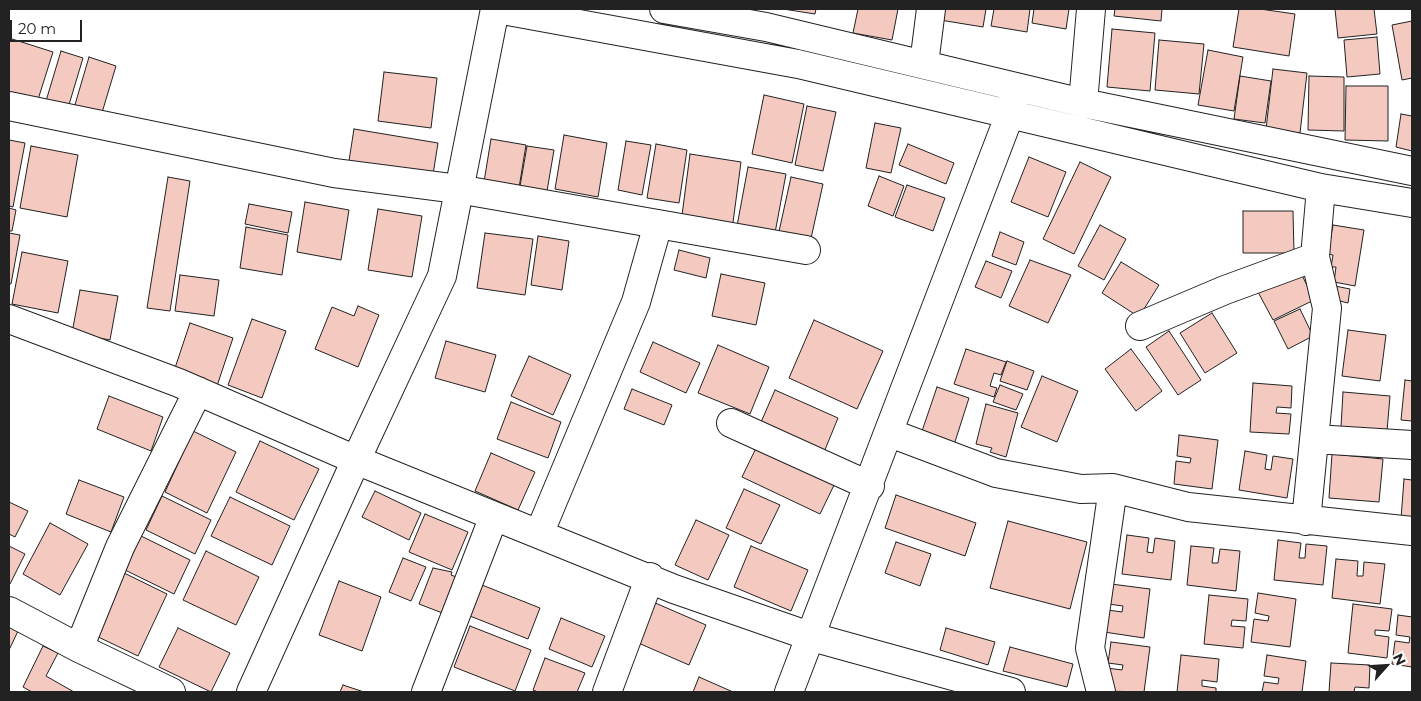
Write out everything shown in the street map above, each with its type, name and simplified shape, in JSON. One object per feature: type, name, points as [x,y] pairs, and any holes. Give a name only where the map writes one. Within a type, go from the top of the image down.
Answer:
[{"type":"street","points":[[251,692],[442,276],[496,9],[798,64],[1321,188],[1412,203]]},
{"type":"street","points":[[664,9],[767,18],[924,64],[1083,103],[1412,172]]},
{"type":"street","points":[[924,64],[930,9]]},
{"type":"street","points":[[1083,103],[1091,9]]},
{"type":"street","points":[[789,692],[870,486],[1010,114],[1016,87]]},
{"type":"street","points":[[9,106],[334,173],[458,190],[806,250]]},
{"type":"street","points":[[1306,521],[1327,308],[1315,256],[1321,188]]},
{"type":"street","points":[[539,534],[636,302],[658,224]]},
{"type":"street","points":[[1140,326],[1225,290],[1315,256]]},
{"type":"street","points":[[9,320],[198,391],[356,460],[674,588],[812,637],[1011,692]]},
{"type":"street","points":[[78,648],[120,547],[198,391]]},
{"type":"street","points":[[731,423],[870,486]]},
{"type":"street","points":[[890,433],[996,473],[1081,490],[1113,488],[1188,507],[1412,531]]},
{"type":"street","points":[[1314,439],[1412,445]]},
{"type":"street","points":[[1101,692],[1090,648],[1113,488]]},
{"type":"street","points":[[426,692],[494,516]]},
{"type":"street","points":[[607,692],[650,577]]},
{"type":"street","points":[[9,611],[78,648],[172,692]]},
{"type":"building","points":[[783,9],[816,9],[815,14]]},
{"type":"building","points":[[858,9],[898,9],[892,40],[853,33]]},
{"type":"building","points":[[941,9],[986,9],[983,27],[940,20]]},
{"type":"building","points":[[994,9],[1030,9],[1027,32],[991,26]]},
{"type":"building","points":[[1034,9],[1069,9],[1066,29],[1032,23]]},
{"type":"building","points":[[1115,9],[1162,9],[1161,21],[1114,16]]},
{"type":"building","points":[[1239,9],[1260,9],[1295,14],[1289,56],[1233,47]]},
{"type":"building","points":[[1335,9],[1374,9],[1377,34],[1338,38]]},
{"type":"building","points":[[1412,21],[1412,78],[1402,80],[1392,25]]},
{"type":"building","points":[[1112,29],[1155,33],[1150,91],[1107,87]]},
{"type":"building","points":[[1377,37],[1380,74],[1347,77],[1344,40]]},
{"type":"building","points":[[9,38],[53,52],[35,109],[9,101]]},
{"type":"building","points":[[1159,40],[1204,44],[1199,94],[1155,90]]},
{"type":"building","points":[[1208,50],[1243,57],[1234,111],[1198,105]]},
{"type":"building","points":[[61,51],[83,58],[68,108],[46,101]]},
{"type":"building","points":[[89,57],[116,66],[101,116],[74,108]]},
{"type":"building","points":[[1273,69],[1307,73],[1300,133],[1266,129]]},
{"type":"building","points":[[384,72],[437,78],[431,128],[378,121]]},
{"type":"building","points":[[1240,76],[1271,81],[1265,123],[1234,119]]},
{"type":"building","points":[[1309,76],[1344,77],[1344,131],[1308,130]]},
{"type":"building","points":[[1346,86],[1388,86],[1388,141],[1345,140]]},
{"type":"building","points":[[764,95],[804,104],[792,163],[752,154]]},
{"type":"building","points":[[807,106],[836,112],[823,171],[795,165]]},
{"type":"building","points":[[1401,114],[1412,116],[1412,151],[1396,147]]},
{"type":"building","points":[[875,123],[901,128],[891,173],[866,168]]},
{"type":"building","points":[[354,129],[438,143],[432,181],[348,167]]},
{"type":"building","points":[[564,135],[607,143],[598,197],[555,189]]},
{"type":"building","points":[[491,139],[526,145],[518,194],[483,188]]},
{"type":"building","points":[[9,140],[25,143],[13,207],[9,206]]},
{"type":"building","points":[[626,141],[651,145],[642,195],[618,190]]},
{"type":"building","points":[[656,144],[687,150],[679,203],[647,198]]},
{"type":"building","points":[[908,144],[954,163],[946,184],[899,165]]},
{"type":"building","points":[[31,146],[78,155],[67,217],[20,208]]},
{"type":"building","points":[[527,146],[554,150],[546,197],[519,192]]},
{"type":"building","points":[[690,154],[741,162],[732,230],[681,223]]},
{"type":"building","points":[[1029,157],[1066,172],[1048,217],[1011,202]]},
{"type":"building","points":[[1080,162],[1111,177],[1074,254],[1043,239]]},
{"type":"building","points":[[748,167],[786,174],[775,233],[737,226]]},
{"type":"building","points":[[879,176],[904,186],[893,216],[868,206]]},
{"type":"building","points":[[168,177],[190,181],[170,311],[147,308]]},
{"type":"building","points":[[791,177],[823,184],[810,243],[778,236]]},
{"type":"building","points":[[907,185],[945,198],[933,231],[895,217]]},
{"type":"building","points":[[305,202],[349,210],[341,260],[297,252]]},
{"type":"building","points":[[249,204],[292,212],[288,233],[245,224]]},
{"type":"building","points":[[9,208],[16,210],[12,231],[9,231]]},
{"type":"building","points":[[378,209],[422,216],[412,277],[368,270]]},
{"type":"building","points":[[1243,211],[1293,211],[1294,253],[1243,253]]},
{"type":"building","points":[[1100,225],[1126,239],[1104,280],[1078,266]]},
{"type":"building","points":[[1333,225],[1364,230],[1355,286],[1334,282],[1336,267],[1331,267],[1333,255],[1328,254]]},
{"type":"building","points":[[246,227],[288,235],[282,275],[240,268]]},
{"type":"building","points":[[1000,232],[1024,242],[1016,265],[992,256]]},
{"type":"building","points":[[9,233],[20,235],[11,284],[9,284]]},
{"type":"building","points":[[485,233],[533,239],[525,295],[477,288]]},
{"type":"building","points":[[538,236],[569,241],[562,290],[531,285]]},
{"type":"building","points":[[679,250],[710,258],[706,278],[674,270]]},
{"type":"building","points":[[22,252],[68,261],[58,313],[12,304]]},
{"type":"building","points":[[1030,260],[1071,275],[1048,323],[1009,306]]},
{"type":"building","points":[[986,261],[1012,271],[1001,298],[975,287]]},
{"type":"building","points":[[1121,262],[1159,285],[1139,317],[1102,293]]},
{"type":"building","points":[[1300,271],[1314,300],[1273,320],[1258,292]]},
{"type":"building","points":[[721,274],[765,283],[756,325],[712,316]]},
{"type":"building","points":[[180,275],[219,280],[214,316],[175,311]]},
{"type":"building","points":[[1335,286],[1350,289],[1348,303],[1332,299]]},
{"type":"building","points":[[80,290],[118,296],[110,340],[72,333]]},
{"type":"building","points":[[358,306],[379,315],[358,367],[315,349],[332,307],[354,316]]},
{"type":"building","points":[[1300,309],[1313,336],[1288,349],[1274,321]]},
{"type":"building","points":[[1212,313],[1237,353],[1205,373],[1180,333]]},
{"type":"building","points":[[252,319],[286,331],[262,398],[228,385]]},
{"type":"building","points":[[814,320],[883,351],[857,409],[789,378]]},
{"type":"building","points":[[190,323],[233,338],[217,386],[174,371]]},
{"type":"building","points":[[1348,330],[1386,335],[1380,381],[1342,376]]},
{"type":"building","points":[[1169,331],[1201,380],[1178,395],[1146,347]]},
{"type":"building","points":[[446,341],[496,355],[485,392],[435,378]]},
{"type":"building","points":[[653,342],[700,363],[686,393],[640,372]]},
{"type":"building","points":[[718,345],[769,367],[750,414],[698,393]]},
{"type":"building","points":[[966,349],[1006,362],[1001,375],[994,373],[990,386],[997,388],[994,397],[954,384]]},
{"type":"building","points":[[1131,349],[1162,391],[1136,411],[1105,369]]},
{"type":"building","points":[[529,356],[571,375],[553,415],[511,396]]},
{"type":"building","points":[[1007,361],[1034,371],[1027,390],[1000,381]]},
{"type":"building","points":[[1042,376],[1078,391],[1057,442],[1021,427]]},
{"type":"building","points":[[1405,380],[1412,381],[1412,421],[1401,420]]},
{"type":"building","points":[[1253,383],[1292,386],[1291,408],[1277,407],[1276,413],[1291,414],[1289,434],[1250,432]]},
{"type":"building","points":[[1000,385],[1023,394],[1016,410],[993,402]]},
{"type":"building","points":[[937,387],[969,398],[953,448],[920,437]]},
{"type":"building","points":[[632,389],[672,405],[664,425],[624,409]]},
{"type":"building","points":[[775,390],[838,418],[822,457],[758,429]]},
{"type":"building","points":[[1343,392],[1390,396],[1387,431],[1341,427]]},
{"type":"building","points":[[109,396],[163,417],[151,451],[97,429]]},
{"type":"building","points":[[511,402],[561,422],[548,458],[497,439]]},
{"type":"building","points":[[986,404],[1018,413],[1006,457],[990,452],[992,448],[976,444]]},
{"type":"building","points":[[193,431],[236,452],[207,513],[165,492]]},
{"type":"building","points":[[1179,435],[1218,440],[1212,489],[1174,484],[1176,461],[1190,463],[1191,458],[1177,456]]},
{"type":"building","points":[[260,441],[319,469],[294,520],[236,492]]},
{"type":"building","points":[[758,444],[836,481],[820,514],[742,477]]},
{"type":"building","points":[[1245,451],[1267,455],[1265,469],[1271,470],[1273,456],[1293,459],[1287,498],[1239,490]]},
{"type":"building","points":[[491,453],[535,472],[518,510],[475,491]]},
{"type":"building","points":[[1332,454],[1383,459],[1379,502],[1329,498]]},
{"type":"building","points":[[1404,479],[1412,480],[1412,520],[1401,519]]},
{"type":"building","points":[[79,480],[124,497],[111,532],[66,514]]},
{"type":"building","points":[[744,489],[780,505],[761,544],[726,528]]},
{"type":"building","points":[[375,491],[421,513],[409,540],[362,517]]},
{"type":"building","points":[[896,495],[976,523],[965,556],[885,528]]},
{"type":"building","points":[[162,496],[211,520],[195,554],[146,530]]},
{"type":"building","points":[[230,497],[290,526],[272,565],[211,536]]},
{"type":"building","points":[[9,502],[28,511],[15,537],[9,534]]},
{"type":"building","points":[[425,514],[468,532],[452,570],[409,552]]},
{"type":"building","points":[[696,520],[729,535],[708,580],[675,565]]},
{"type":"building","points":[[1008,521],[1087,542],[1070,609],[990,588]]},
{"type":"building","points":[[50,523],[88,544],[60,595],[23,574]]},
{"type":"building","points":[[1127,535],[1149,538],[1147,552],[1153,553],[1155,538],[1175,541],[1171,580],[1122,574]]},
{"type":"building","points":[[141,536],[190,560],[174,594],[125,570]]},
{"type":"building","points":[[1278,540],[1301,543],[1299,558],[1305,558],[1306,544],[1327,546],[1323,585],[1274,580]]},
{"type":"building","points":[[896,542],[931,554],[920,586],[885,573]]},
{"type":"building","points":[[9,546],[25,554],[10,584],[9,583]]},
{"type":"building","points":[[751,546],[808,570],[791,611],[734,587]]},
{"type":"building","points":[[1191,546],[1214,548],[1212,563],[1218,563],[1220,549],[1240,551],[1236,591],[1187,585]]},
{"type":"building","points":[[206,551],[259,577],[236,625],[183,600]]},
{"type":"building","points":[[403,558],[426,567],[411,601],[389,592]]},
{"type":"building","points":[[1336,559],[1358,561],[1357,576],[1363,576],[1364,562],[1385,564],[1380,604],[1332,598]]},
{"type":"building","points":[[433,568],[452,572],[451,575],[459,578],[445,614],[419,604]]},
{"type":"building","points":[[122,572],[167,594],[138,656],[92,634]]},
{"type":"building","points":[[339,581],[381,597],[362,651],[319,635]]},
{"type":"building","points":[[1111,584],[1150,589],[1144,638],[1104,632],[1108,610],[1122,612],[1123,606],[1108,604]]},
{"type":"building","points":[[482,585],[540,608],[528,639],[470,616]]},
{"type":"building","points":[[1258,593],[1296,599],[1290,647],[1251,642],[1254,619],[1268,621],[1269,616],[1255,613]]},
{"type":"building","points":[[1209,595],[1248,599],[1246,621],[1232,620],[1231,626],[1245,627],[1243,648],[1204,644]]},
{"type":"building","points":[[653,602],[706,625],[689,665],[636,642]]},
{"type":"building","points":[[1353,604],[1392,609],[1389,631],[1375,630],[1375,635],[1389,637],[1387,658],[1348,653]]},
{"type":"building","points":[[1398,615],[1412,617],[1412,667],[1392,664],[1395,641],[1409,643],[1410,637],[1396,635]]},
{"type":"building","points":[[561,618],[605,636],[592,667],[549,649]]},
{"type":"building","points":[[9,626],[18,631],[9,650]]},
{"type":"building","points":[[470,626],[531,650],[515,691],[454,667]]},
{"type":"building","points":[[178,628],[230,653],[211,692],[159,667]]},
{"type":"building","points":[[946,628],[995,642],[988,665],[940,650]]},
{"type":"building","points":[[1111,642],[1150,647],[1144,692],[1104,691],[1107,668],[1122,670],[1123,665],[1108,663]]},
{"type":"building","points":[[43,646],[58,653],[46,676],[74,692],[32,692],[23,687]]},
{"type":"building","points":[[1010,647],[1073,664],[1067,687],[1003,671]]},
{"type":"building","points":[[1181,655],[1219,659],[1217,682],[1202,680],[1202,686],[1216,688],[1216,692],[1177,692]]},
{"type":"building","points":[[1267,655],[1306,661],[1302,692],[1262,692],[1264,682],[1278,684],[1279,678],[1264,676]]},
{"type":"building","points":[[545,658],[585,673],[577,692],[538,692],[533,690]]},
{"type":"building","points":[[1331,663],[1370,665],[1369,688],[1355,687],[1354,692],[1329,692]]},
{"type":"building","points":[[699,677],[733,692],[693,692]]},
{"type":"building","points":[[343,685],[364,692],[340,692]]}]
